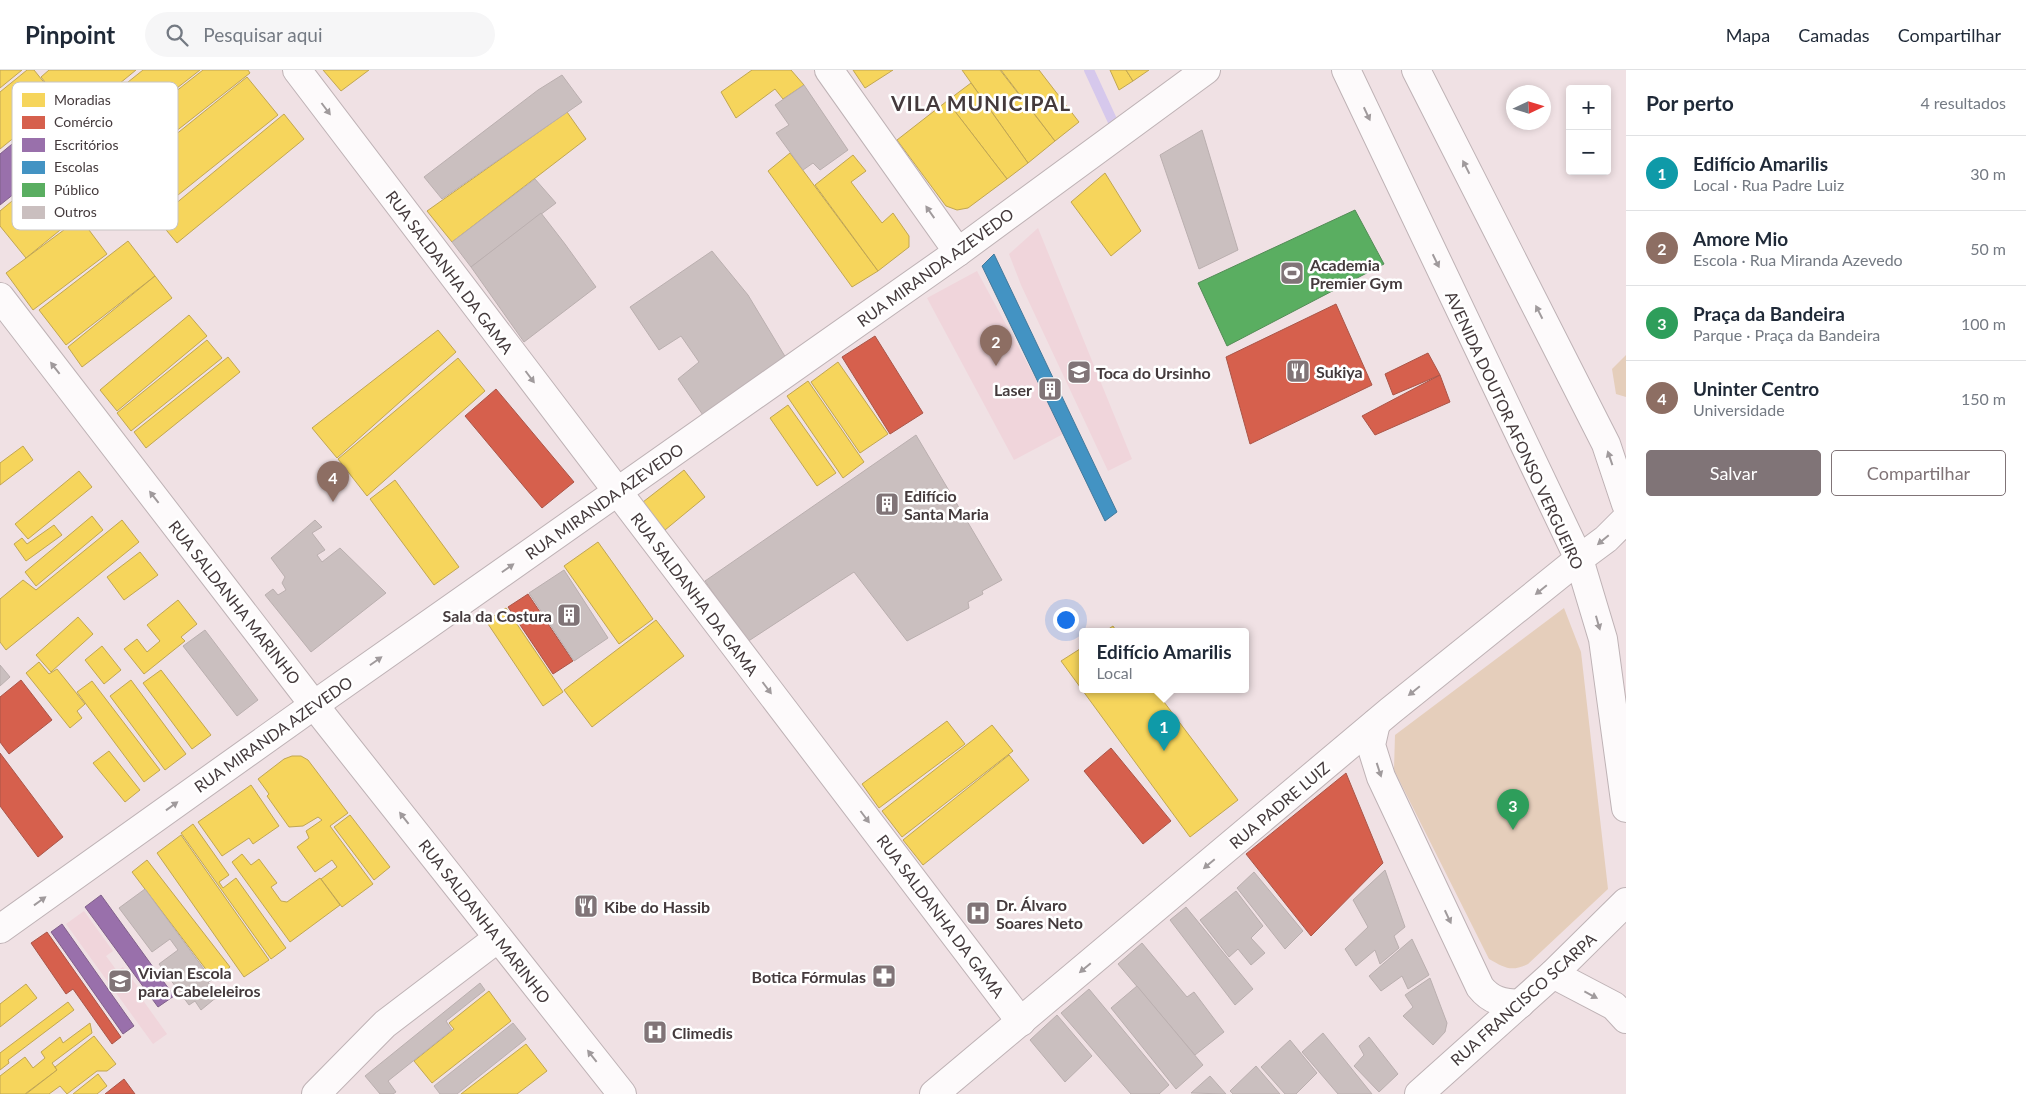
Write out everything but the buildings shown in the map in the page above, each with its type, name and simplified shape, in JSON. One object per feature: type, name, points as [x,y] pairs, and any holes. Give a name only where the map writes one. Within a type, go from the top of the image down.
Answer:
[{"type":"street","name":"RUA SALDANHA DA GAMA","points":[[297,70],[1022,1022]]},
{"type":"street","points":[[829,70],[958,252]]},
{"type":"street","name":"RUA MIRANDA AZEVEDO","points":[[0,929],[314,705],[958,252],[1206,70]]},
{"type":"street","name":"AVENIDA DOUTOR AFONSO VERGUEIRO","points":[[1346,70],[1579,559],[1603,639],[1626,808]]},
{"type":"street","points":[[1416,70],[1606,444],[1626,504]]},
{"type":"street","name":"RUA SALDANHA MARINHO","points":[[0,297],[314,705],[622,1094]]},
{"type":"street","name":"RUA PADRE LUIZ","points":[[934,1094],[1376,723],[1606,539],[1626,519]]},
{"type":"street","points":[[1376,723],[1371,745],[1381,777],[1480,986],[1486,995],[1501,1002],[1520,1004]]},
{"type":"street","name":"RUA FRANCISCO SCARPA","points":[[1419,1094],[1553,974],[1626,902]]},
{"type":"street","points":[[316,1094],[385,1024],[498,938]]},
{"type":"street","points":[[1553,974],[1614,1006],[1626,1019]]},
{"type":"shaded area","name":"Toca do Ursinho","points":[[1038,228],[1132,459],[1108,471],[1021,285],[1009,254]]},
{"type":"shaded area","points":[[977,271],[1065,433],[1014,460],[927,298]]},
{"type":"shaded area","points":[[1626,355],[1626,397],[1616,394],[1612,369]]},
{"type":"shaded area","points":[[1564,608],[1581,652],[1608,889],[1528,964],[1517,968],[1508,968],[1489,959],[1394,770],[1395,735]]},
{"type":"shaded area","name":"Vivian Escola para Cabeleleiros","points":[[84,911],[113,951],[106,956],[117,971],[123,967],[140,990],[137,992],[167,1034],[153,1044],[66,924]]},
{"type":"waterway","points":[[1089,70],[1113,122]]},
{"type":"place","name":"Academia Premier Gym","points":[[1292,273]]},
{"type":"place","name":"Amore Mio","points":[[996,366]]},
{"type":"place","name":"Sukiya","points":[[1298,371]]},
{"type":"place","name":"Toca do Ursinho","points":[[1079,372]]},
{"type":"place","name":"Laser","points":[[1050,389]]},
{"type":"place","name":"Uninter Centro","points":[[333,502]]},
{"type":"place","name":"Edifício Santa Maria","points":[[887,504]]},
{"type":"place","name":"Sala da Costura","points":[[569,615]]},
{"type":"place","name":"Edifício Amarilis","points":[[1164,751]]},
{"type":"place","name":"Praça da Bandeira","points":[[1513,830]]},
{"type":"place","name":"Kibe do Hassib","points":[[586,906]]},
{"type":"place","name":"Dr. Álvaro Soares Neto","points":[[978,913]]},
{"type":"place","name":"Botica Fórmulas","points":[[884,976]]},
{"type":"place","name":"Vivian Escola para Cabeleleiros","points":[[120,981]]},
{"type":"place","name":"Climedis","points":[[655,1032]]},
{"type":"district","name":"VILA MUNICIPAL","points":[[981,102]]}]
